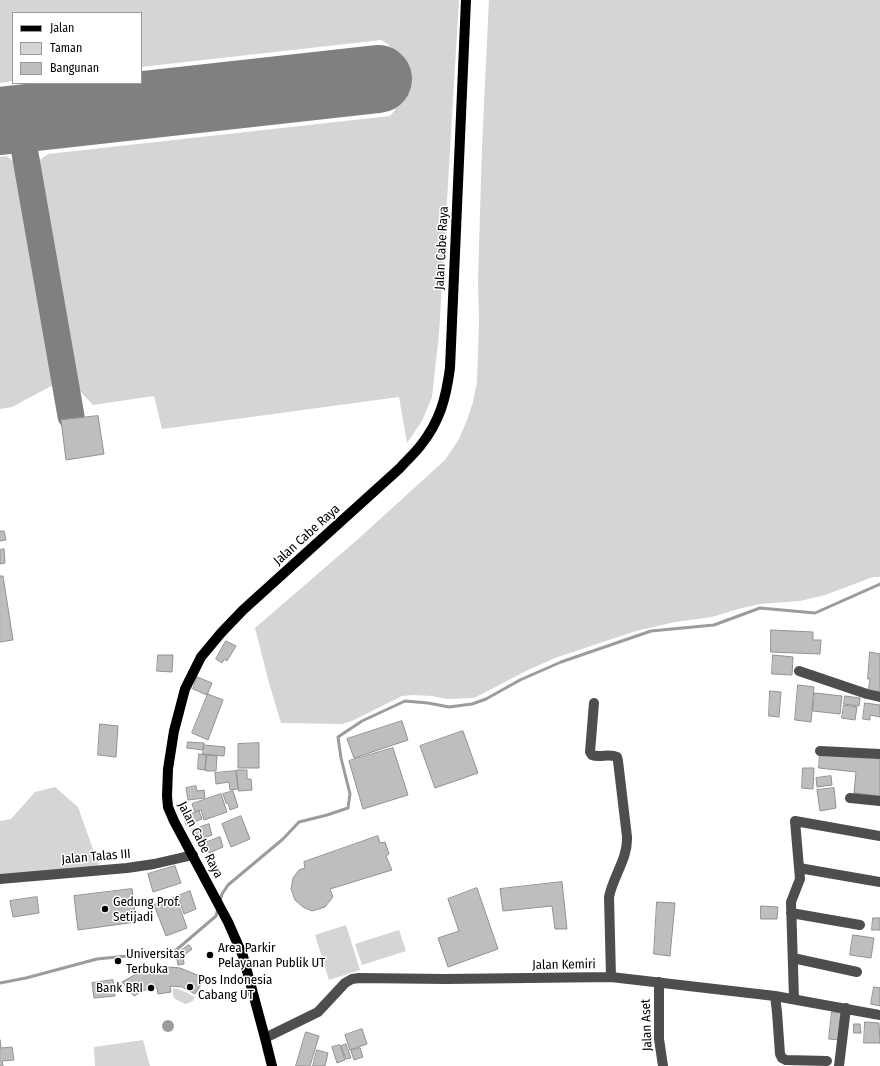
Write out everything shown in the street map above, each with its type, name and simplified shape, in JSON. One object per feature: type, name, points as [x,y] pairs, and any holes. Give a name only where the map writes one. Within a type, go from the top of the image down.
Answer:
[{"type":"main road","name":"Jalan Cabe Raya","points":[[272,1066],[243,956],[228,922],[174,822],[168,807],[168,769],[174,730],[185,689],[201,657],[243,610],[400,468],[421,446],[435,424],[444,402],[448,387],[450,368],[466,0]]},
{"type":"street","points":[[799,671],[880,697]]},
{"type":"street","points":[[594,703],[590,752],[592,756],[595,757],[613,755],[617,757],[627,837],[626,854],[611,888],[609,897],[611,977]]},
{"type":"street","points":[[820,751],[880,754]]},
{"type":"street","points":[[850,798],[880,801]]},
{"type":"street","points":[[794,998],[791,902],[800,879],[795,821],[880,836]]},
{"type":"street","name":"Jalan Talas III","points":[[0,879],[134,867],[193,855]]},
{"type":"street","points":[[799,868],[880,882]]},
{"type":"street","points":[[791,913],[860,925]]},
{"type":"street","points":[[793,958],[857,972]]},
{"type":"street","name":"Jalan Kemiri","points":[[265,1038],[318,1012],[345,983],[359,978],[446,979],[611,977],[794,998],[880,1015]]},
{"type":"street","name":"Jalan Aset","points":[[659,982],[659,1040],[663,1066]]},
{"type":"street","points":[[775,996],[781,1057],[786,1060],[827,1061]]},
{"type":"street","points":[[839,1066],[846,1008]]},
{"type":"green space","points":[[0,0],[459,0],[439,334],[432,397],[422,421],[407,443],[399,397],[162,429],[154,396],[93,405],[78,389],[37,162],[48,154],[390,116],[395,110],[389,45],[381,40],[142,67],[142,12],[12,12],[12,81],[0,83]]},
{"type":"green space","points":[[489,0],[880,0],[880,577],[873,577],[825,595],[800,601],[760,604],[712,617],[675,622],[636,631],[555,658],[474,698],[447,699],[432,696],[402,696],[352,721],[342,724],[281,723],[255,628],[357,540],[445,460],[459,439],[473,402],[477,382],[482,147]]},
{"type":"green space","points":[[6,156],[20,166],[55,384],[12,407],[0,409],[0,157]]},
{"type":"green space","points":[[55,787],[78,807],[100,869],[0,876],[0,821],[11,819],[35,792]]},
{"type":"green space","points":[[346,925],[360,970],[329,980],[315,935]]},
{"type":"green space","points":[[399,930],[406,951],[362,965],[355,944]]},
{"type":"green space","points":[[173,988],[195,997],[193,1001],[186,1004],[175,999],[173,995]]},
{"type":"green space","points":[[143,1040],[150,1066],[95,1066],[94,1047]]},
{"type":"shaded area","points":[[166,1020],[170,1020],[174,1026],[170,1032],[166,1032],[162,1028],[162,1024]]},
{"type":"building","points":[[98,416],[104,454],[66,460],[61,420]]},
{"type":"building","points":[[0,531],[4,531],[6,540],[0,541]]},
{"type":"building","points":[[4,549],[5,563],[0,564],[0,550]]},
{"type":"building","points":[[0,576],[3,576],[13,640],[0,642]]},
{"type":"building","points":[[771,630],[813,632],[813,640],[821,640],[820,654],[771,652]]},
{"type":"building","points":[[226,641],[236,646],[227,661],[224,659],[222,663],[216,659]]},
{"type":"building","points":[[870,652],[880,654],[880,695],[868,693],[870,679],[868,679]]},
{"type":"building","points":[[158,655],[173,655],[172,672],[157,671]]},
{"type":"building","points":[[773,655],[793,657],[792,675],[772,674]]},
{"type":"building","points":[[197,677],[212,683],[207,695],[193,689]]},
{"type":"building","points":[[798,685],[814,687],[811,722],[795,720]]},
{"type":"building","points":[[770,691],[781,692],[779,717],[769,716]]},
{"type":"building","points":[[815,693],[842,696],[840,714],[813,711]]},
{"type":"building","points":[[208,694],[223,700],[208,740],[192,733]]},
{"type":"building","points":[[845,696],[860,698],[859,706],[844,704]]},
{"type":"building","points":[[865,703],[880,705],[880,717],[870,715],[870,720],[863,719]]},
{"type":"building","points":[[844,705],[857,707],[855,720],[842,718]]},
{"type":"building","points":[[402,721],[408,740],[354,758],[347,739]]},
{"type":"building","points":[[100,724],[118,726],[116,757],[98,755]]},
{"type":"building","points":[[463,731],[478,773],[435,788],[420,746]]},
{"type":"building","points":[[188,742],[204,743],[203,750],[187,748]]},
{"type":"building","points":[[259,743],[259,768],[238,768],[238,744]]},
{"type":"building","points":[[204,745],[225,747],[224,756],[203,754]]},
{"type":"building","points":[[393,748],[408,795],[363,809],[349,761]]},
{"type":"building","points":[[820,752],[880,758],[880,796],[854,793],[856,772],[819,768]]},
{"type":"building","points":[[199,754],[206,755],[205,770],[198,769]]},
{"type":"building","points":[[207,755],[217,756],[216,771],[206,771]]},
{"type":"building","points":[[803,768],[814,768],[813,789],[802,788]]},
{"type":"building","points":[[237,770],[247,770],[247,779],[251,779],[252,790],[239,791]]},
{"type":"building","points":[[236,771],[238,789],[230,790],[229,782],[216,784],[215,773]]},
{"type":"building","points":[[831,776],[832,785],[817,787],[816,778]]},
{"type":"building","points":[[196,786],[197,791],[204,790],[205,798],[188,800],[186,788]]},
{"type":"building","points":[[834,788],[836,808],[820,811],[817,790]]},
{"type":"building","points":[[233,791],[238,807],[230,810],[223,794]]},
{"type":"building","points":[[221,794],[227,812],[204,820],[201,810],[195,812],[192,804]]},
{"type":"building","points":[[199,811],[202,819],[186,825],[184,817]]},
{"type":"building","points":[[241,816],[250,839],[231,847],[222,824]]},
{"type":"building","points":[[209,824],[212,835],[196,841],[192,830]]},
{"type":"building","points":[[378,836],[380,843],[385,842],[389,854],[386,856],[392,870],[330,889],[333,897],[325,907],[312,911],[303,907],[295,900],[291,889],[293,878],[299,870],[305,868],[304,862]]},
{"type":"building","points":[[220,837],[223,847],[209,853],[205,843]]},
{"type":"building","points":[[175,866],[181,883],[153,892],[148,874]]},
{"type":"building","points":[[562,882],[567,929],[555,929],[552,906],[503,911],[500,889]]},
{"type":"building","points":[[477,888],[498,949],[448,967],[438,938],[459,931],[448,899]]},
{"type":"building","name":"Gedung Prof. Setijadi","points":[[132,889],[136,922],[78,930],[74,896]]},
{"type":"building","points":[[190,891],[196,909],[184,914],[178,896]]},
{"type":"building","points":[[37,897],[39,913],[13,917],[10,901]]},
{"type":"building","points":[[176,897],[187,928],[166,936],[154,905]]},
{"type":"building","points":[[657,902],[675,903],[670,956],[654,954]]},
{"type":"building","points":[[761,906],[778,907],[777,919],[761,919]]},
{"type":"building","points":[[873,918],[880,918],[880,930],[872,930]]},
{"type":"building","points":[[853,935],[874,938],[871,958],[850,955]]},
{"type":"building","points":[[189,945],[192,949],[183,956],[184,964],[178,965],[176,954]]},
{"type":"building","points":[[158,966],[180,968],[205,978],[195,994],[182,987],[170,986],[171,992],[158,994],[157,988],[145,990],[134,996],[122,982],[138,973]]},
{"type":"building","points":[[113,980],[115,996],[94,998],[92,983]]},
{"type":"building","points":[[874,987],[880,988],[880,1006],[871,1004]]},
{"type":"building","points":[[832,1012],[843,1013],[840,1040],[829,1039]]},
{"type":"building","points":[[865,1022],[879,1023],[880,1043],[864,1043]]},
{"type":"building","points":[[854,1024],[860,1024],[861,1033],[854,1033]]},
{"type":"building","points":[[362,1029],[367,1044],[350,1050],[345,1035]]},
{"type":"building","points":[[306,1032],[319,1036],[310,1066],[296,1066]]},
{"type":"building","points":[[0,1040],[1,1048],[12,1047],[14,1060],[2,1061],[3,1066],[0,1066]]},
{"type":"building","points":[[346,1044],[351,1058],[346,1059],[341,1046]]},
{"type":"building","points":[[340,1045],[345,1060],[337,1063],[332,1047]]},
{"type":"building","points":[[360,1048],[363,1057],[354,1060],[351,1051]]},
{"type":"building","points":[[317,1050],[328,1053],[325,1066],[313,1066]]},
{"type":"waterway","points":[[220,901],[222,894],[228,885],[283,839],[299,822],[348,808],[350,794],[341,758],[338,737],[362,721],[405,701],[449,707],[472,704],[486,699],[520,680],[561,662],[651,631],[714,625],[760,608],[815,613],[880,584]]},
{"type":"waterway","points":[[0,983],[26,978],[97,959],[137,955],[168,957],[216,916],[218,908]]},
{"type":"taxiway","points":[[19,119],[71,416]]},
{"type":"runway","points":[[0,121],[378,79]]},
{"type":"place","name":"Gedung Prof. Setijadi","points":[[105,909]]},
{"type":"place","name":"Area Parkir Pelayanan Publik UT","points":[[210,955]]},
{"type":"place","name":"Universitas Terbuka","points":[[118,961]]},
{"type":"place","name":"Pos Indonesia Cabang UT","points":[[190,987]]},
{"type":"place","name":"Bank BRI","points":[[151,988]]}]
